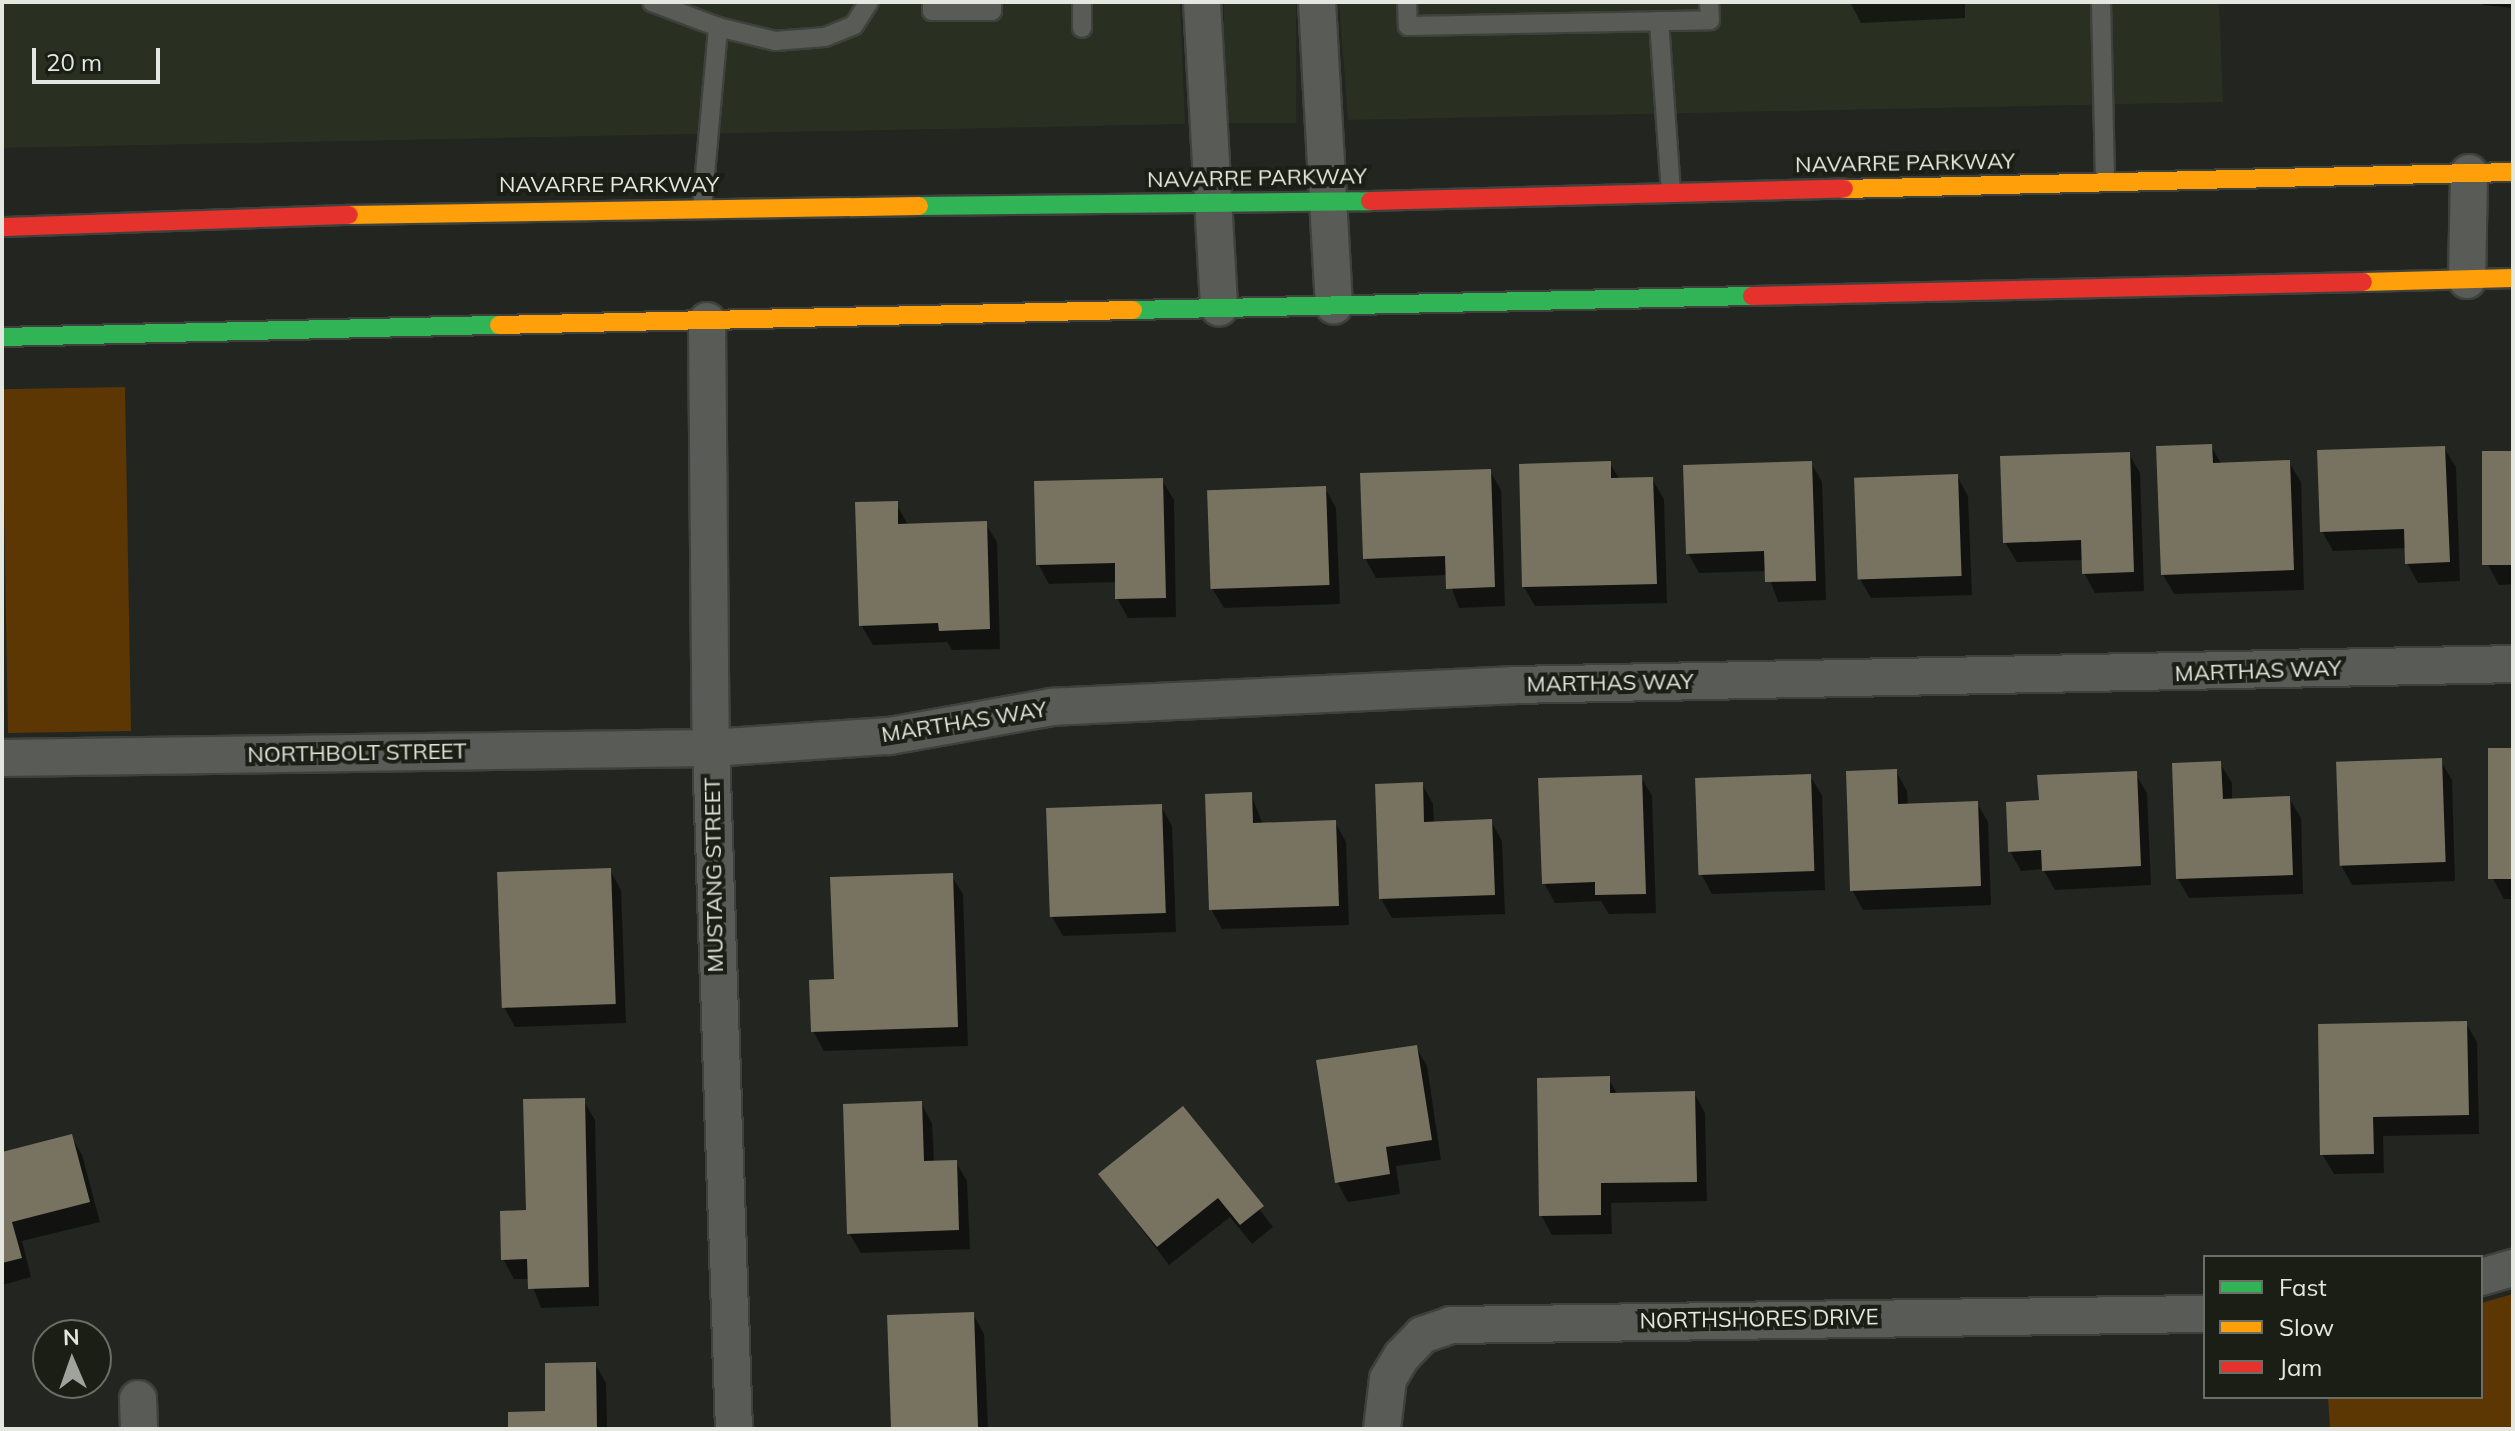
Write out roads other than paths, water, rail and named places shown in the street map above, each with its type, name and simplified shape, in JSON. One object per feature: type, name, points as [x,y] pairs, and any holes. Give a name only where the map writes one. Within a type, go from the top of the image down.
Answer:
[{"type":"highway","name":"NAVARRE PARKWAY","points":[[2,227],[702,208],[1332,202],[2513,172]]},
{"type":"highway","points":[[2,337],[2513,278]]},
{"type":"street","points":[[1202,2],[1210,204],[1219,308]]},
{"type":"street","points":[[1317,2],[1332,202],[1334,306]]},
{"type":"street","points":[[2467,280],[2469,173]]},
{"type":"street","name":"MUSTANG STREET","points":[[707,321],[711,748],[734,1429]]},
{"type":"street","name":"MARTHAS WAY","points":[[711,748],[889,736],[1051,707],[1498,685],[2513,664]]},
{"type":"street","name":"NORTHBOLT STREET","points":[[2,758],[711,748]]},
{"type":"street","points":[[2483,1276],[2513,1268]]},
{"type":"street","name":"NORTHSHORES DRIVE","points":[[1382,1429],[1388,1379],[1402,1356],[1422,1335],[1451,1325],[2203,1314]]},
{"type":"lane","points":[[652,2],[718,27],[775,41],[825,37],[854,25],[869,2]]},
{"type":"lane","points":[[932,2],[932,11],[992,11],[992,2]]},
{"type":"lane","points":[[1082,2],[1082,28]]},
{"type":"lane","points":[[1407,2],[1408,26],[1710,20],[1709,2]]},
{"type":"lane","points":[[2101,2],[2105,182]]},
{"type":"lane","points":[[1659,21],[1671,193]]},
{"type":"lane","points":[[702,208],[718,27]]}]
